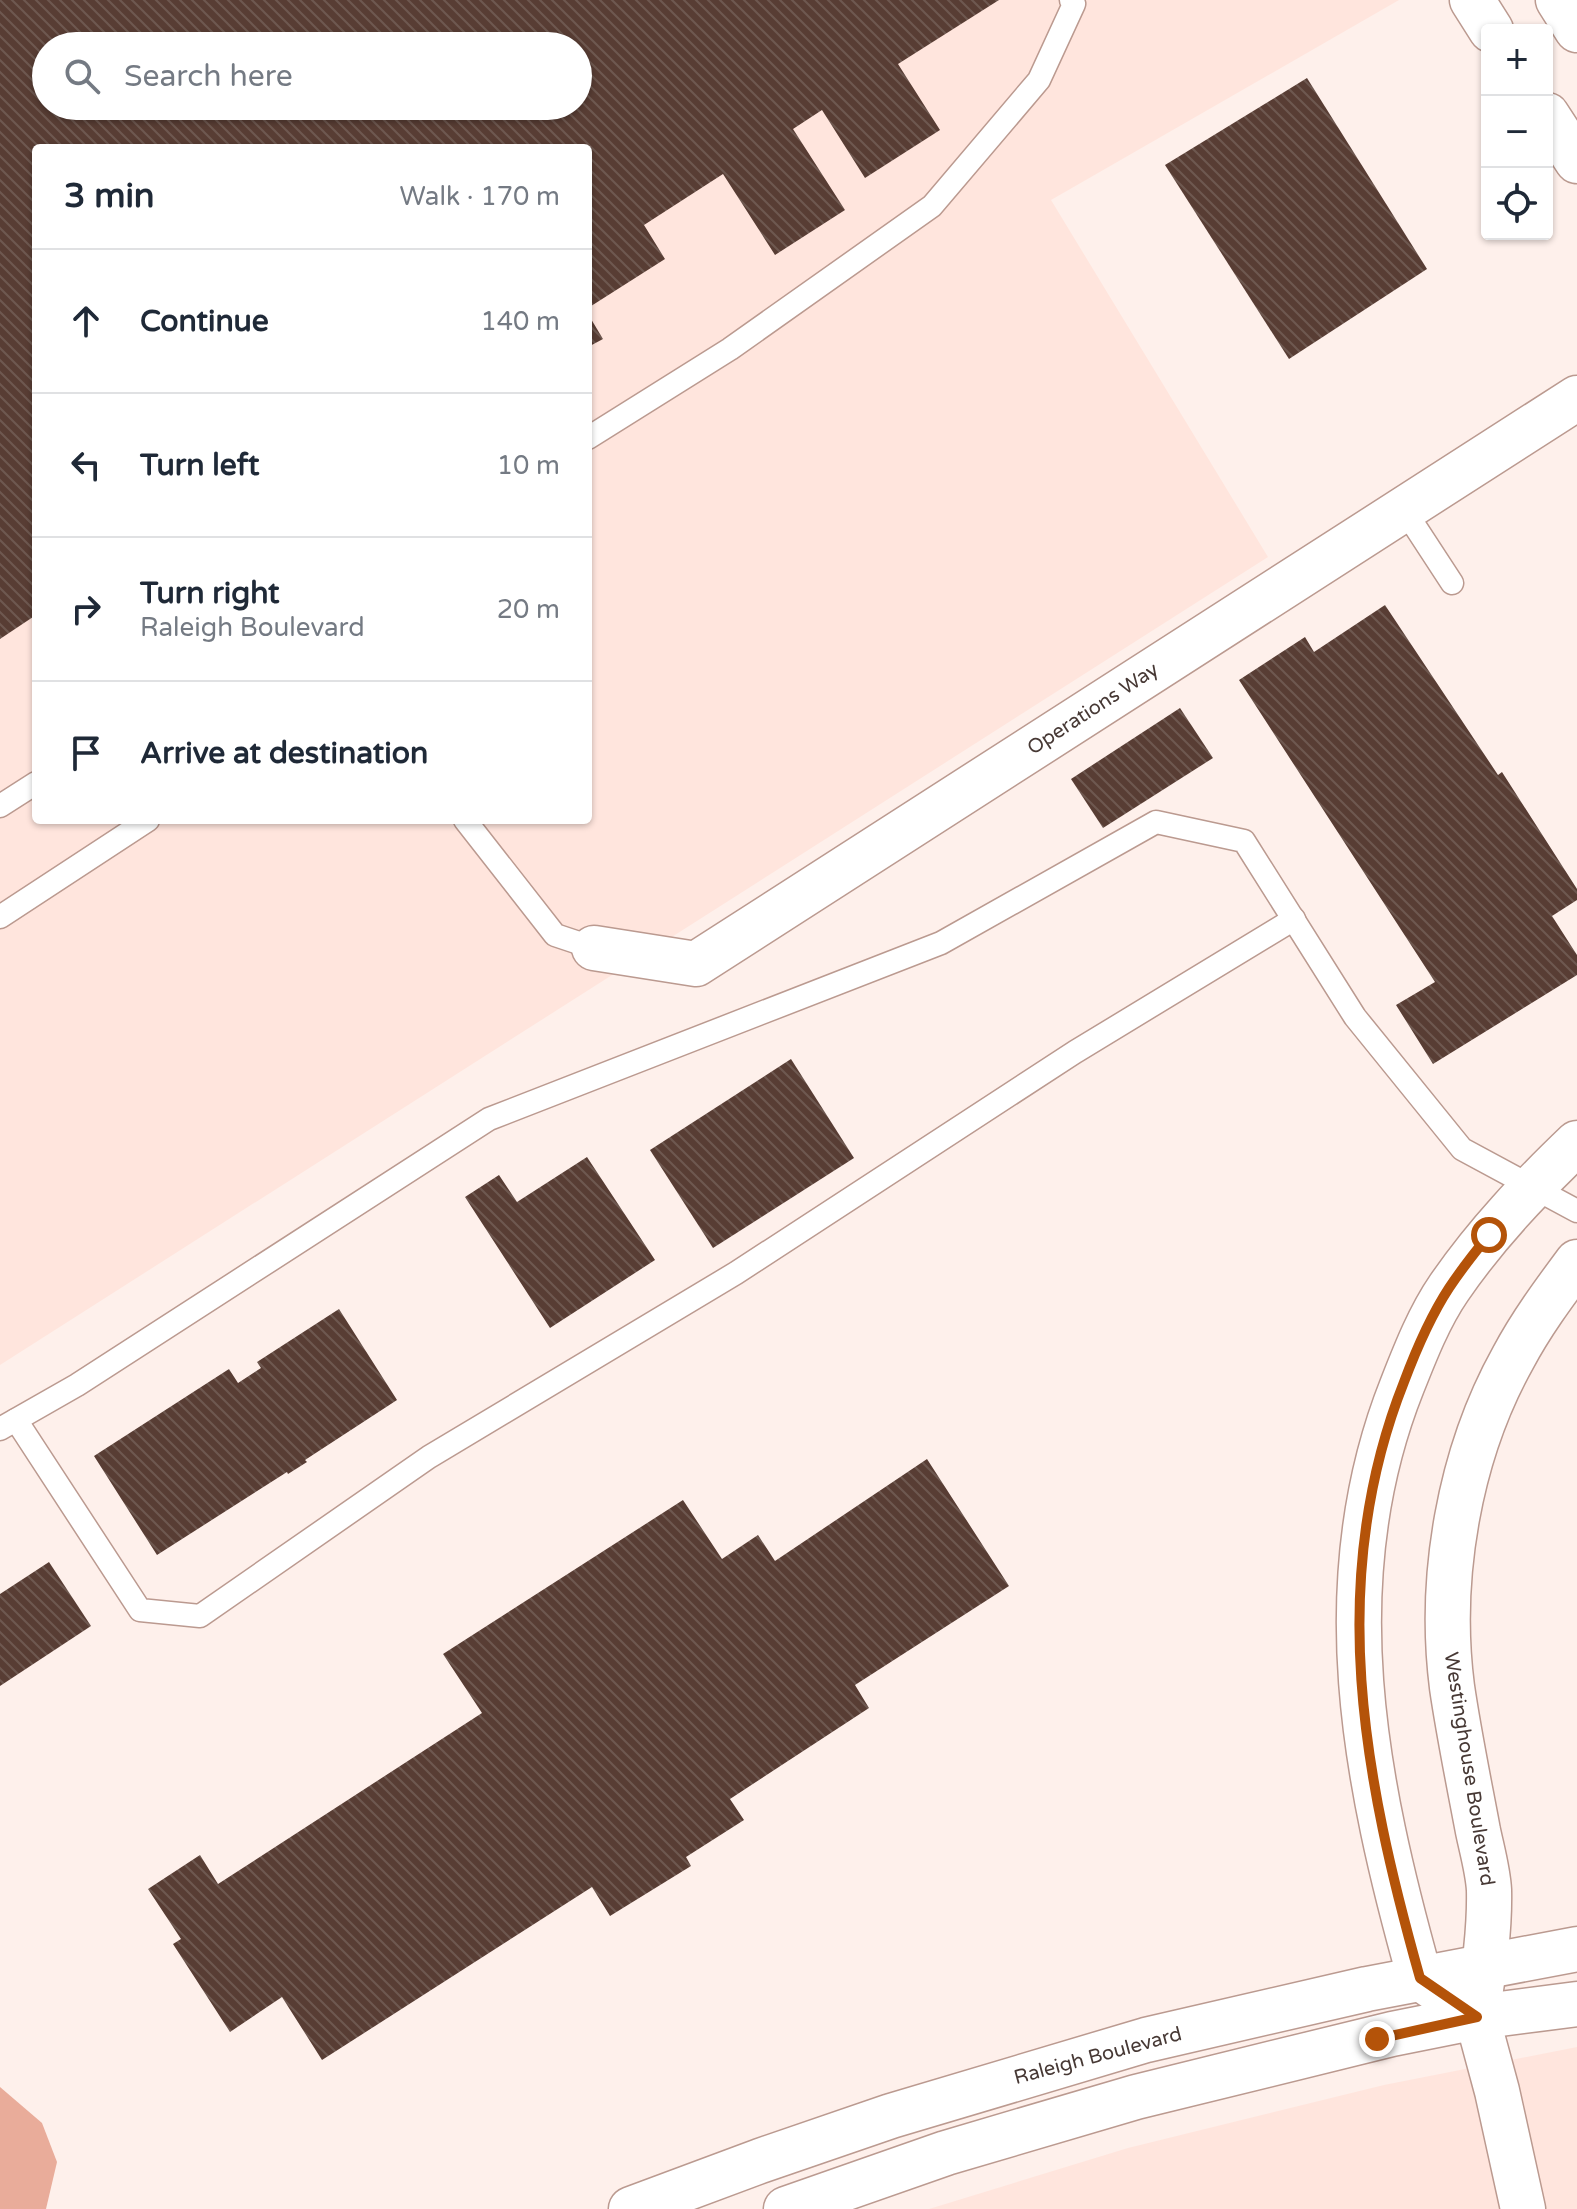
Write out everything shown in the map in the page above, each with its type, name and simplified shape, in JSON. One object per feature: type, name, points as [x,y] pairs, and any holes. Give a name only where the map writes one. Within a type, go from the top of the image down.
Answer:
[{"type":"street","points":[[1472,0],[1487,24]]},
{"type":"street","points":[[1558,0],[1577,30]]},
{"type":"street","points":[[1553,124],[1577,161]]},
{"type":"street","name":"Operations Way","points":[[594,948],[696,964],[1577,398]]},
{"type":"street","points":[[1477,2017],[1420,1978],[1386,1841],[1360,1694],[1357,1610],[1363,1543],[1374,1477],[1392,1412],[1417,1347],[1448,1290],[1489,1235],[1531,1187],[1577,1143]]},
{"type":"street","name":"Westinghouse Boulevard","points":[[1523,2209],[1495,2081],[1477,2017],[1485,1966],[1489,1888],[1452,1685],[1448,1617],[1453,1552],[1465,1485],[1484,1422],[1512,1359],[1547,1302],[1577,1262]]},
{"type":"street","name":"Raleigh Boulevard","points":[[631,2209],[864,2125],[1146,2040],[1420,1978],[1577,1949]]},
{"type":"street","points":[[786,2209],[946,2153],[1136,2097],[1392,2034],[1477,2017],[1577,2004]]},
{"type":"lane","points":[[592,435],[730,349],[932,206],[1039,80],[1074,4],[1071,0]]},
{"type":"lane","points":[[1403,508],[1452,583]]},
{"type":"lane","points":[[0,806],[32,786]]},
{"type":"lane","points":[[1294,919],[1075,1052],[736,1273],[429,1457],[200,1616],[140,1610],[8,1424],[77,1385],[489,1119],[941,943],[1156,822],[1244,841],[1294,919],[1355,1017],[1462,1149],[1577,1211]]},
{"type":"lane","points":[[0,917],[142,824]]},
{"type":"lane","points":[[468,824],[555,935],[594,948]]},
{"type":"shaded area","points":[[0,0],[1399,0],[1051,200],[1268,557],[0,1365]]},
{"type":"shaded area","points":[[1577,2047],[1577,2209],[929,2209],[1128,2148],[1384,2085]]},
{"type":"shaded area","points":[[0,2087],[42,2123],[57,2162],[46,2209],[0,2209]]},
{"type":"building","points":[[0,0],[999,0],[898,64],[940,130],[865,178],[822,110],[793,129],[845,210],[775,255],[723,174],[644,225],[665,259],[592,305],[592,144],[32,144],[32,618],[0,639]]},
{"type":"building","points":[[1307,78],[1427,269],[1289,359],[1165,165]]},
{"type":"building","points":[[592,321],[603,339],[592,345]]},
{"type":"building","points":[[1385,605],[1498,775],[1502,772],[1577,889],[1577,900],[1552,916],[1577,955],[1577,975],[1433,1064],[1396,1005],[1435,982],[1239,680],[1305,637],[1314,652]]},
{"type":"building","points":[[1180,708],[1213,758],[1103,828],[1071,779]]},
{"type":"building","points":[[791,1059],[854,1158],[713,1248],[650,1150]]},
{"type":"building","points":[[587,1157],[655,1260],[550,1328],[465,1197],[499,1175],[517,1202]]},
{"type":"building","points":[[339,1309],[397,1400],[305,1460],[307,1462],[157,1555],[94,1456],[229,1369],[238,1383],[261,1368],[257,1362]]},
{"type":"building","points":[[927,1459],[1009,1586],[855,1685],[869,1708],[730,1799],[744,1820],[686,1857],[691,1866],[610,1916],[592,1887],[322,2060],[282,1997],[230,2032],[173,1944],[181,1939],[148,1889],[200,1855],[218,1884],[482,1713],[443,1654],[683,1500],[722,1559],[758,1535],[775,1561]]},
{"type":"building","points":[[49,1562],[91,1626],[0,1686],[0,1594]]},
{"type":"route","points":[[1377,2039],[1477,2017],[1420,1978],[1398,1899],[1370,1761],[1360,1694],[1357,1610],[1363,1543],[1374,1477],[1392,1412],[1417,1347],[1448,1290],[1489,1235]]}]
